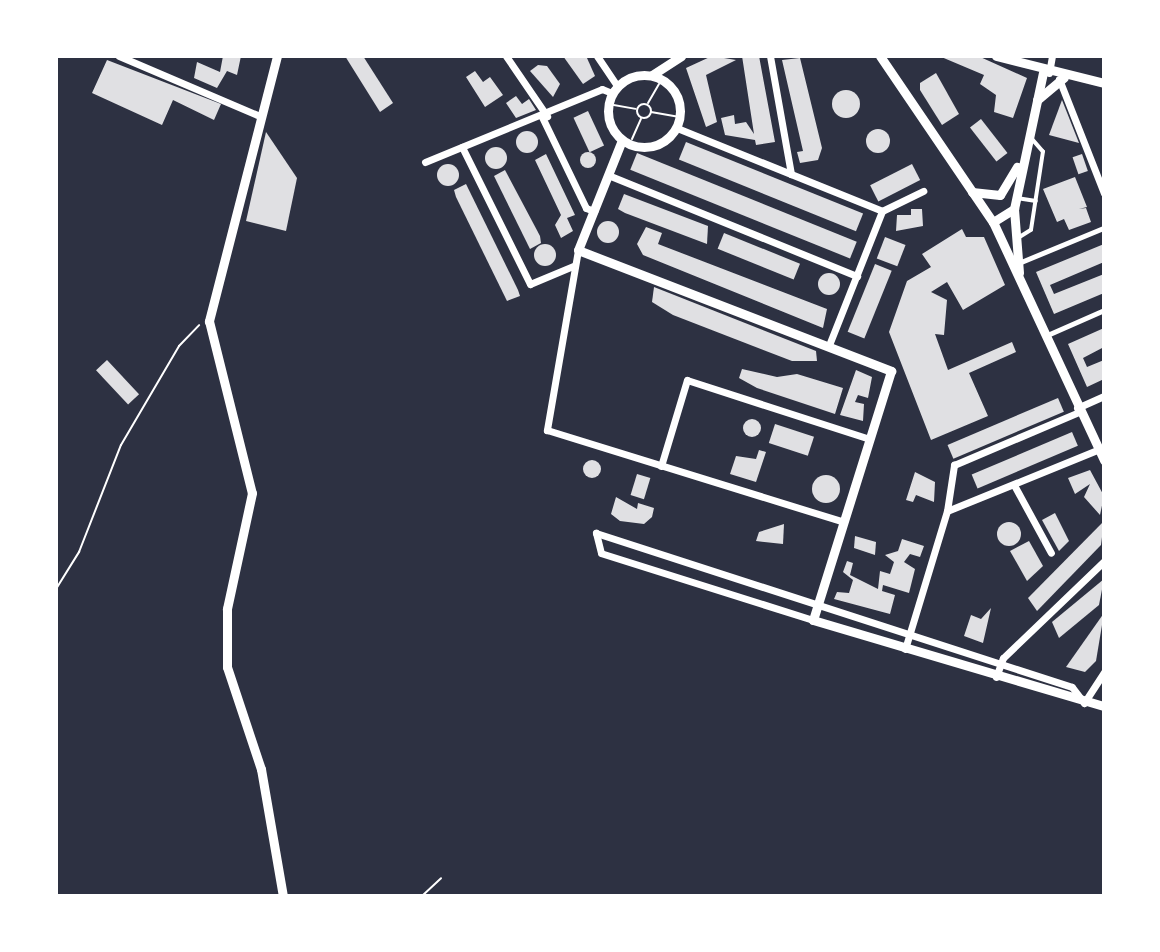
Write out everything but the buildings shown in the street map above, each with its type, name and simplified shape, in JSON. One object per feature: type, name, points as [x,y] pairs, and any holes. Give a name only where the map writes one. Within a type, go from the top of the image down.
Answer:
[{"type":"street","points":[[119,56],[262,117]]},
{"type":"street","points":[[277,56],[209,321],[252,493],[227,609],[227,667],[261,769],[283,896]]},
{"type":"street","points":[[506,56],[545,116],[586,208],[594,211]]},
{"type":"street","points":[[597,56],[615,90]]},
{"type":"street","points":[[425,162],[545,116],[602,89],[615,90],[652,75],[681,56]]},
{"type":"street","points":[[770,56],[791,174]]},
{"type":"street","points":[[880,56],[993,222],[1019,273],[1078,410],[1104,460]]},
{"type":"street","points":[[996,56],[1061,78],[1104,83]]},
{"type":"street","points":[[1019,273],[1014,209],[1019,162],[1034,104],[1052,56]]},
{"type":"street","points":[[615,90],[608,104],[610,125],[626,142],[651,147],[677,128],[680,117],[676,93],[662,79],[652,75]]},
{"type":"street","points":[[1034,104],[1061,78]]},
{"type":"street","points":[[1061,78],[1104,193]]},
{"type":"street","points":[[677,128],[882,211]]},
{"type":"street","points":[[626,142],[608,175],[573,266],[547,430],[844,522]]},
{"type":"street","points":[[462,147],[530,284],[573,266]]},
{"type":"street","points":[[986,212],[1000,195],[1019,162]]},
{"type":"street","points":[[608,175],[857,276]]},
{"type":"street","points":[[829,345],[882,211],[923,191]]},
{"type":"street","points":[[972,192],[1000,195]]},
{"type":"street","points":[[993,222],[1014,209]]},
{"type":"street","points":[[1020,262],[1103,228]]},
{"type":"street","points":[[578,250],[891,371],[813,620]]},
{"type":"street","points":[[1045,336],[1104,310]]},
{"type":"street","points":[[661,466],[687,380],[870,439]]},
{"type":"street","points":[[905,649],[947,511],[954,466],[1104,396]]},
{"type":"street","points":[[947,511],[1097,450]]},
{"type":"street","points":[[1014,485],[1051,553]]},
{"type":"street","points":[[1084,703],[1072,687],[596,533],[601,553],[995,678],[1084,703],[1104,706]]},
{"type":"street","points":[[995,678],[1001,663],[1104,561]]},
{"type":"street","points":[[1084,703],[1104,672]]},
{"type":"lane","points":[[1017,239],[1031,230],[1044,152],[1040,142],[1026,136]]},
{"type":"lane","points":[[1016,198],[1036,201]]},
{"type":"path","points":[[608,104],[637,109],[647,104],[662,79]]},
{"type":"path","points":[[647,104],[651,112]]},
{"type":"path","points":[[637,109],[642,118]]},
{"type":"path","points":[[626,142],[642,118],[651,112],[680,117]]},
{"type":"path","points":[[56,589],[79,552],[121,445],[179,345],[209,321]]},
{"type":"path","points":[[422,896],[441,878]]}]
